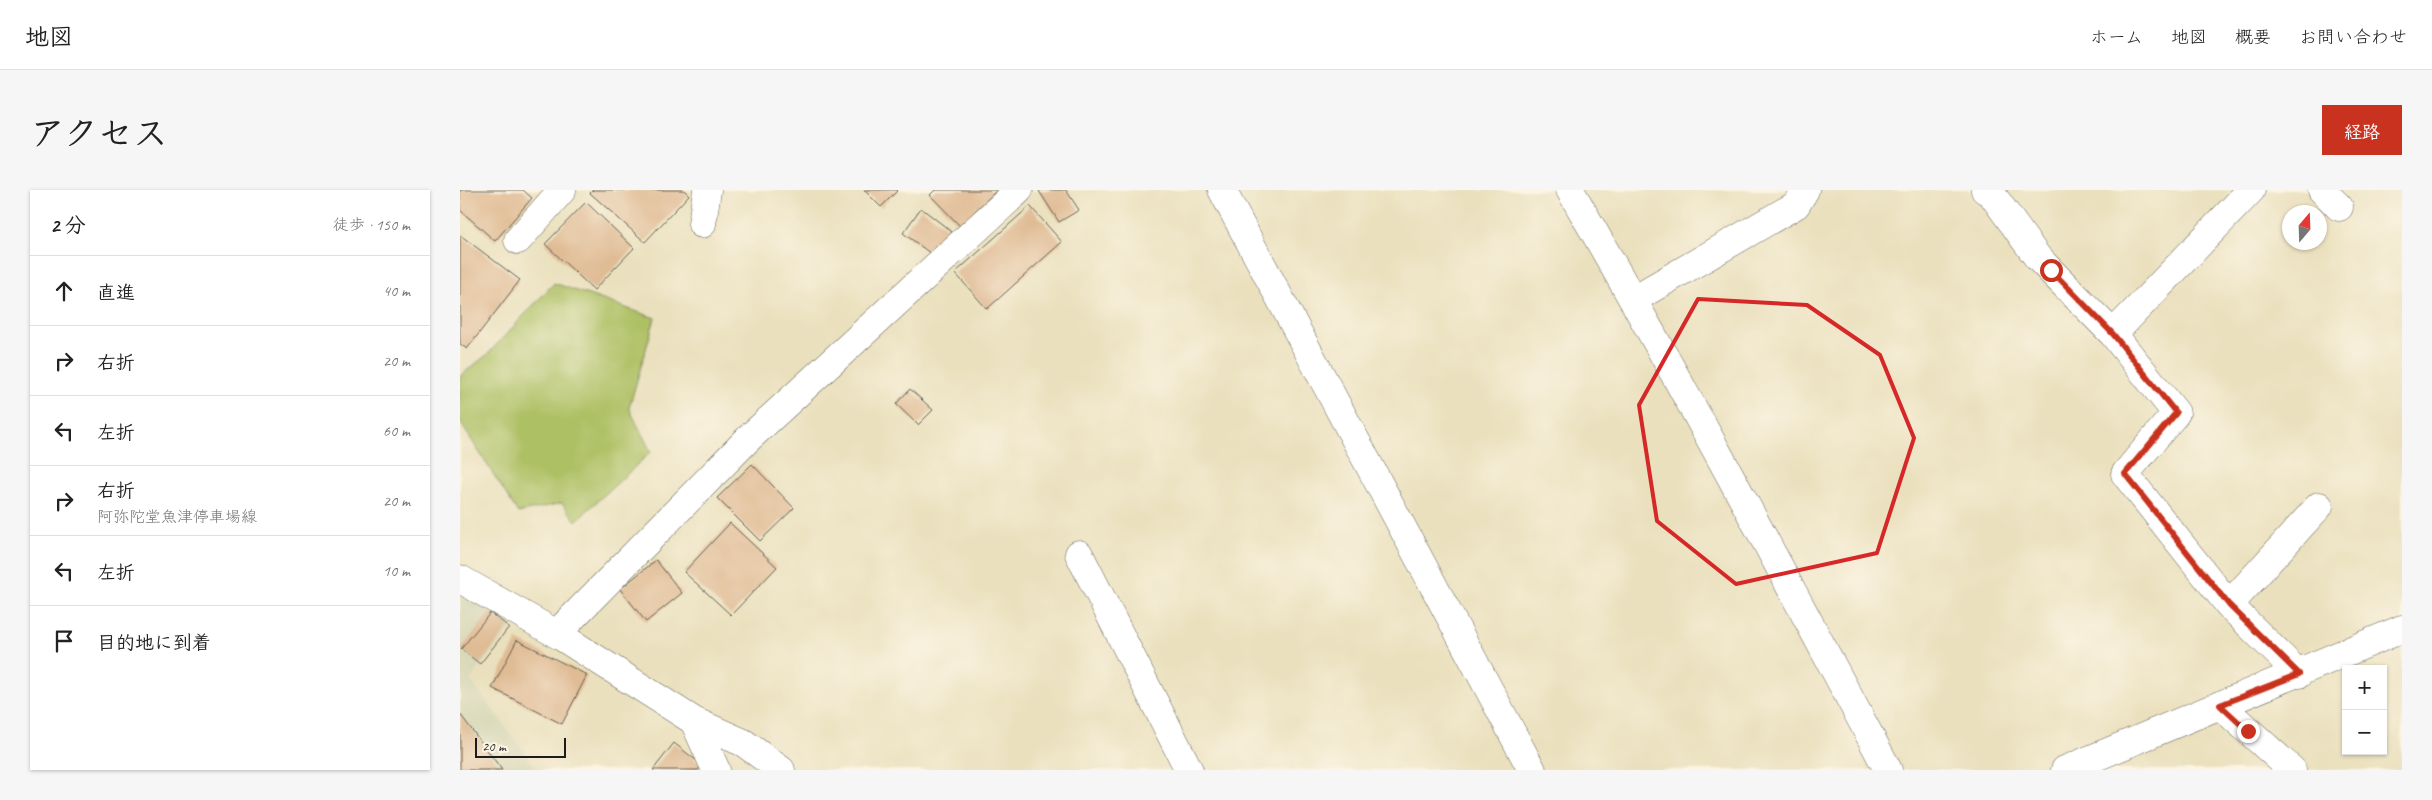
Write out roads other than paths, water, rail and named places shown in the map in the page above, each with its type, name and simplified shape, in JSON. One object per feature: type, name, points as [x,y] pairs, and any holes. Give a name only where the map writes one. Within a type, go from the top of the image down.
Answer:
[{"type":"street","points":[[518,240],[561,190]]},
{"type":"street","points":[[702,224],[707,190]]},
{"type":"street","points":[[562,637],[565,626],[748,439],[1019,190]]},
{"type":"street","points":[[1222,190],[1532,770]]},
{"type":"street","points":[[1570,190],[1634,299],[1888,770]]},
{"type":"street","points":[[1634,299],[1796,205],[1806,190]]},
{"type":"street","points":[[2113,334],[2251,190]]},
{"type":"street","points":[[1990,191],[2038,258],[2113,334],[2176,413],[2125,474],[2229,605],[2299,674]]},
{"type":"street","points":[[2229,605],[2319,506]]},
{"type":"street","points":[[1078,554],[1189,770]]},
{"type":"street","points":[[460,578],[562,637],[694,722],[744,743],[781,770]]},
{"type":"street","points":[[2065,770],[2299,674],[2402,629]]},
{"type":"street","points":[[2220,705],[2292,770]]},
{"type":"street","points":[[694,722],[716,770]]}]
